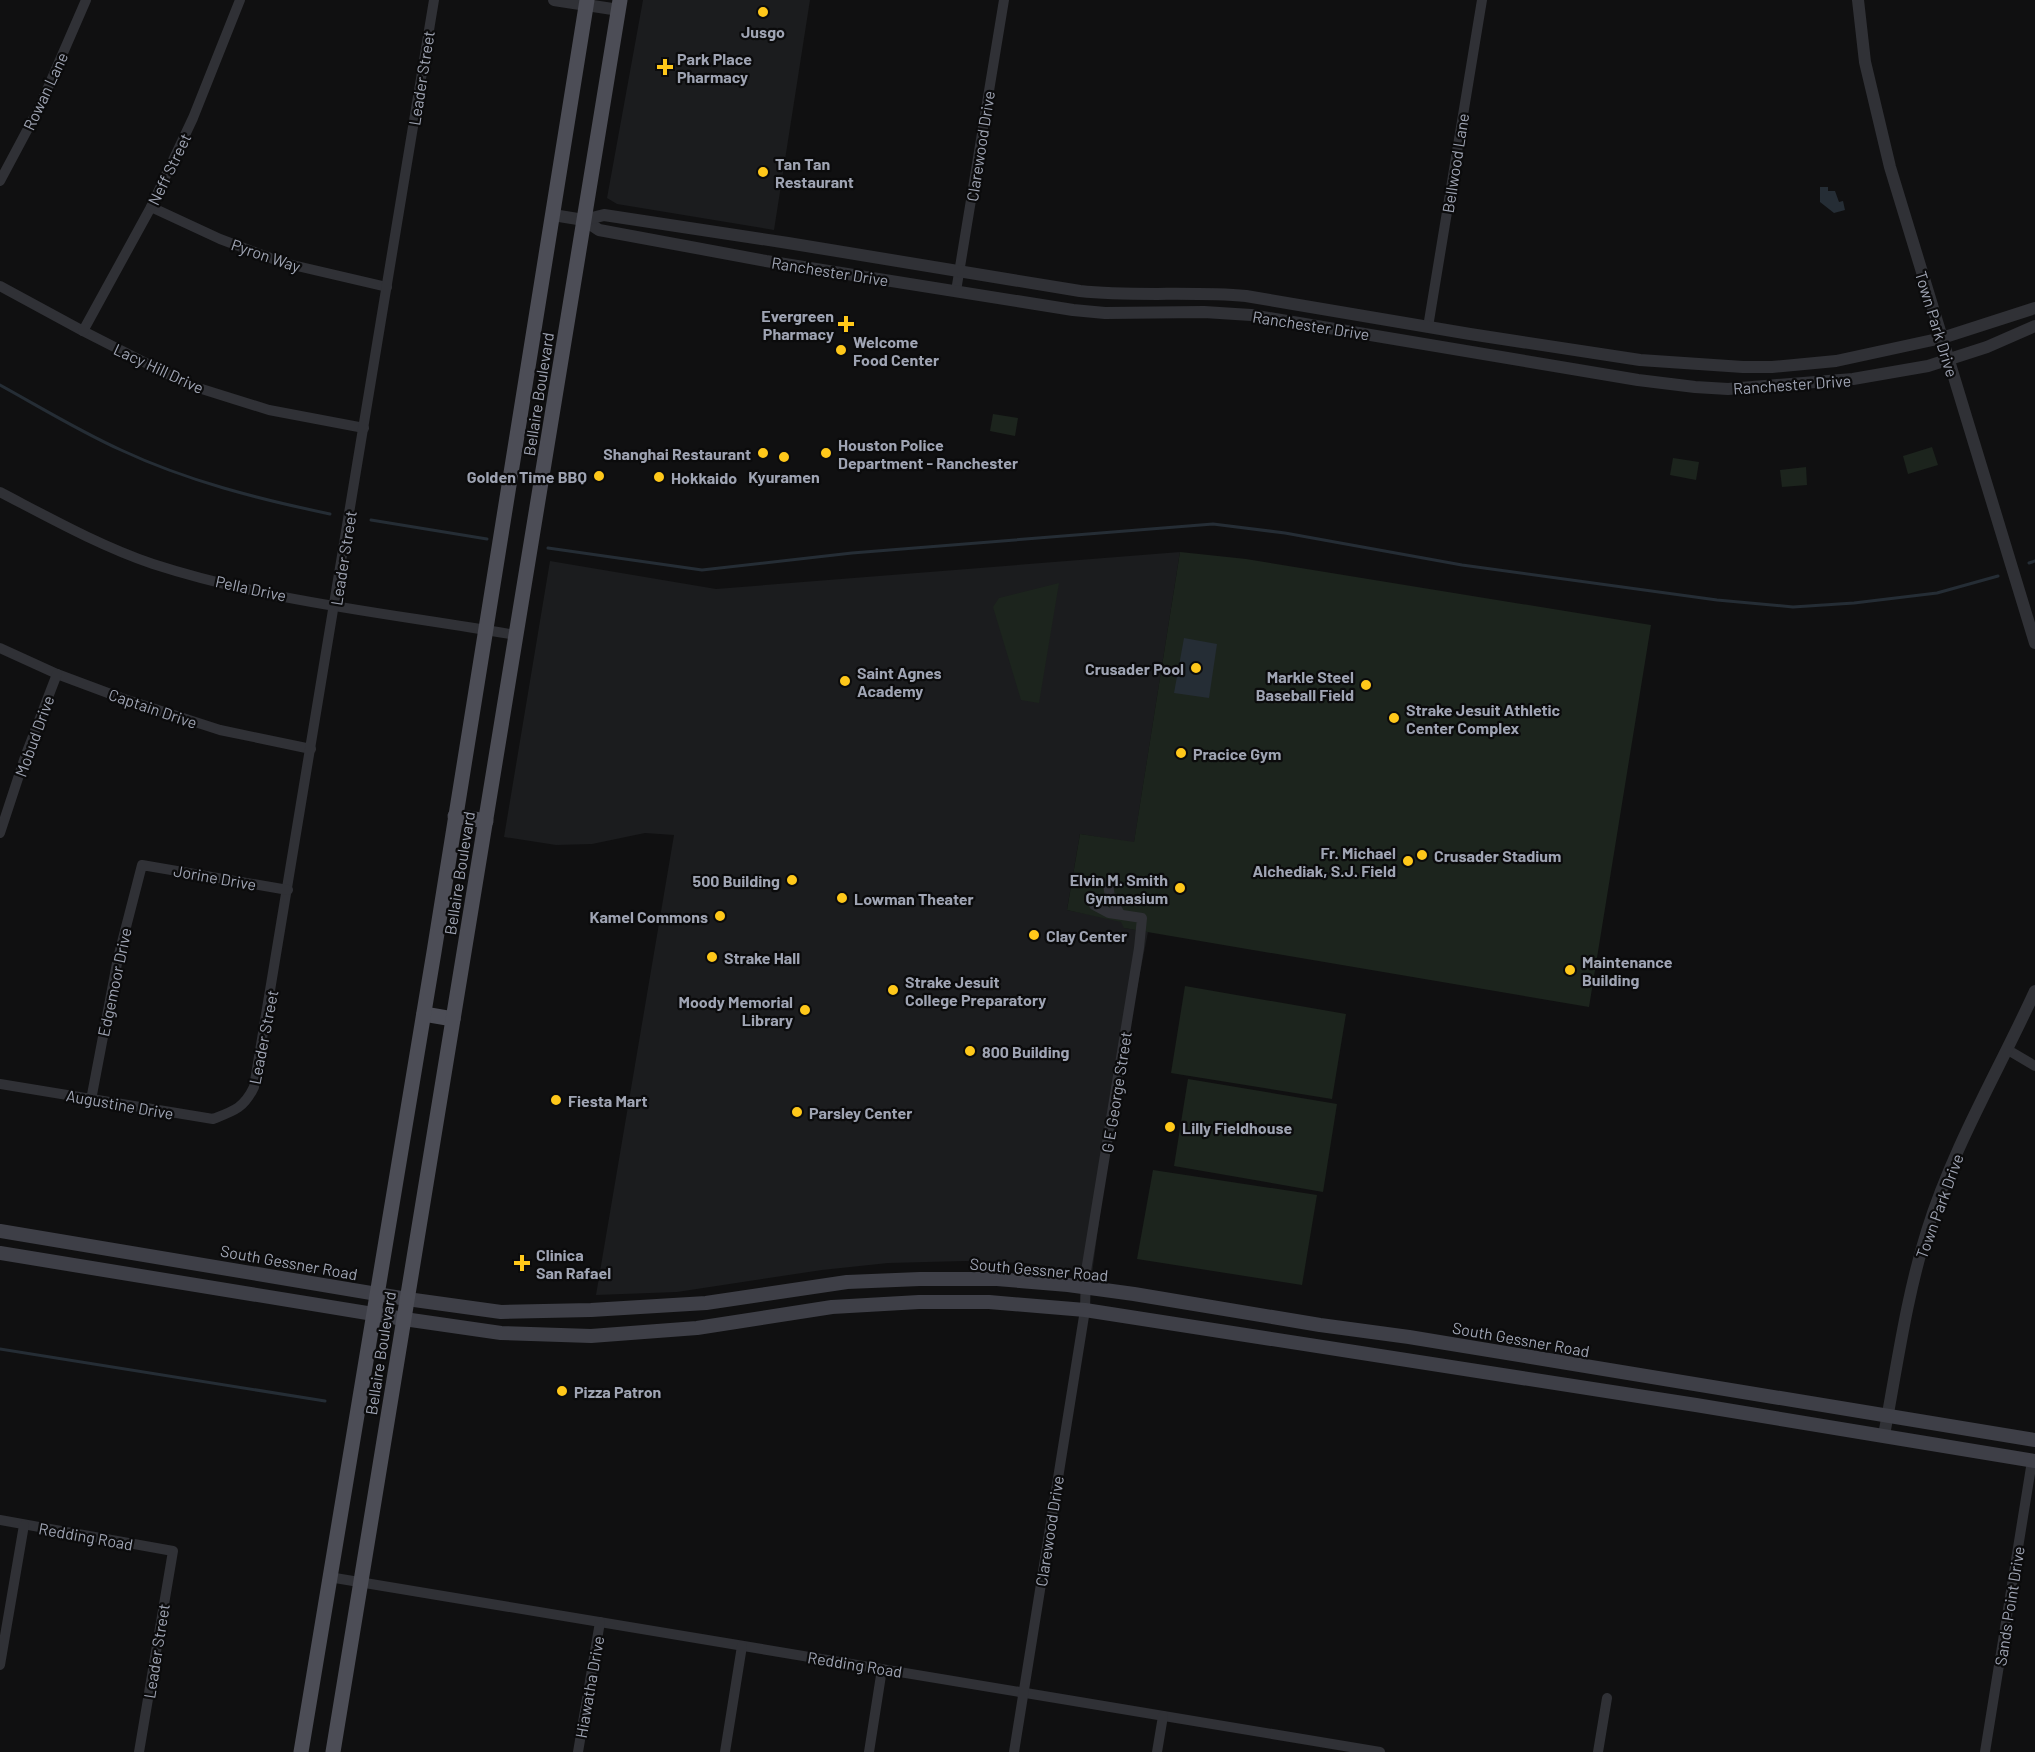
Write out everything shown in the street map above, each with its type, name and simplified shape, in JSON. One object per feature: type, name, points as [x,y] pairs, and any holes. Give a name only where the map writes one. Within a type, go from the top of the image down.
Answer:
[{"type":"main road","name":"Bellaire Boulevard","points":[[301,1752],[424,1014],[587,3]]},
{"type":"main road","name":"Bellaire Boulevard","points":[[333,1752],[620,5]]},
{"type":"main road","points":[[455,816],[486,821]]},
{"type":"main road","points":[[424,1014],[453,1019]]},
{"type":"main road","name":"South Gessner Road","points":[[0,1231],[407,1299],[501,1312],[591,1310],[706,1303],[847,1282],[920,1279],[997,1279],[1086,1288],[1385,1333],[2035,1440]]},
{"type":"main road","points":[[0,1253],[501,1333],[591,1336],[697,1328],[832,1307],[919,1302],[989,1302],[1085,1310],[2034,1460]]},
{"type":"main road","points":[[164,1281],[168,1258]]},
{"type":"main road","points":[[591,1310],[591,1336]]},
{"type":"main road","points":[[1243,1334],[1247,1312]]},
{"type":"main road","points":[[1381,1356],[1385,1333]]},
{"type":"main road","points":[[1516,1377],[1521,1355]]},
{"type":"main road","points":[[1657,1399],[1660,1379]]},
{"type":"street","name":"Rowan Lane","points":[[0,181],[40,106],[86,0]]},
{"type":"street","name":"Neff Street","points":[[83,331],[151,207],[193,118],[240,0]]},
{"type":"street","name":"Leader Street","points":[[238,1110],[249,1098],[258,1077],[434,0]]},
{"type":"street","points":[[554,0],[620,5]]},
{"type":"street","name":"Clarewood Drive","points":[[956,291],[1004,0]]},
{"type":"street","name":"Bellwood Lane","points":[[1428,327],[1482,0]]},
{"type":"street","name":"Town Park Drive","points":[[1858,0],[1865,62],[1890,167],[2035,643]]},
{"type":"street","name":"Pyron Way","points":[[151,207],[284,263],[387,287]]},
{"type":"street","name":"Ranchester Drive","points":[[553,215],[584,220],[599,230],[766,261],[1073,310],[1105,313],[1226,312],[1286,320],[1638,380],[1695,387],[1728,389],[1853,380],[1928,366],[1987,347],[2035,326]]},
{"type":"street","name":"Ranchester Drive","points":[[584,220],[601,215],[1105,294],[1215,293],[1246,296],[1470,334],[1640,360],[1696,365],[1772,367],[1836,362],[1942,338],[2035,308]]},
{"type":"street","points":[[687,246],[690,228]]},
{"type":"street","points":[[766,261],[770,240]]},
{"type":"street","name":"Lacy Hill Drive","points":[[0,286],[189,385],[268,410],[364,428]]},
{"type":"street","points":[[1105,294],[1105,313]]},
{"type":"street","points":[[1286,320],[1289,303]]},
{"type":"street","points":[[1467,351],[1470,334]]},
{"type":"street","points":[[1607,374],[1610,355]]},
{"type":"street","points":[[1772,367],[1774,385]]},
{"type":"street","name":"Pella Drive","points":[[0,492],[80,534],[153,563],[233,586],[516,635]]},
{"type":"street","name":"Captain Drive","points":[[0,648],[57,674],[124,699],[220,730],[311,749]]},
{"type":"street","name":"Mobud Drive","points":[[0,834],[25,757],[57,674]]},
{"type":"street","name":"Jorine Drive","points":[[142,865],[288,890]]},
{"type":"street","name":"Edgemoor Drive","points":[[91,1100],[118,958],[142,865]]},
{"type":"street","points":[[1108,884],[1110,897],[1120,914]]},
{"type":"street","name":"G E George Street","points":[[1086,1288],[1086,1271],[1142,918],[1108,913],[1094,905]]},
{"type":"street","name":"Town Park Drive","points":[[1884,1435],[1904,1324],[1927,1229],[1948,1174],[1979,1105],[2035,991]]},
{"type":"street","points":[[2008,1050],[2035,1066]]},
{"type":"street","name":"Augustine Drive","points":[[0,1084],[213,1119],[238,1110]]},
{"type":"street","name":"Clarewood Drive","points":[[1014,1752],[1085,1310],[1086,1288]]},
{"type":"street","name":"Sands Point Drive","points":[[1985,1752],[2034,1460]]},
{"type":"street","name":"Redding Road","points":[[0,1520],[173,1551]]},
{"type":"street","points":[[0,1665],[24,1525]]},
{"type":"street","name":"Leader Street","points":[[139,1752],[173,1551]]},
{"type":"street","name":"Redding Road","points":[[329,1577],[1380,1752]]},
{"type":"street","name":"Hiawatha Drive","points":[[578,1752],[600,1622]]},
{"type":"street","points":[[725,1752],[742,1646]]},
{"type":"street","points":[[868,1752],[882,1669]]},
{"type":"street","points":[[1598,1752],[1607,1698]]},
{"type":"street","points":[[1157,1752],[1163,1716]]},
{"type":"shaded area","points":[[643,0],[810,0],[774,230],[617,204],[607,198]]},
{"type":"shaded area","points":[[1820,187],[1828,187],[1828,191],[1835,191],[1839,202],[1843,201],[1845,210],[1834,213],[1820,202]]},
{"type":"shaded area","points":[[993,414],[1018,418],[1015,436],[990,431]]},
{"type":"shaded area","points":[[1932,447],[1938,465],[1908,474],[1903,456]]},
{"type":"shaded area","points":[[1673,458],[1699,462],[1696,480],[1670,475]]},
{"type":"shaded area","points":[[1806,467],[1807,485],[1782,487],[1780,470]]},
{"type":"shaded area","name":"Strake Jesuit College Preparatory","points":[[1180,552],[1134,843],[1080,834],[1067,910],[1113,919],[1122,922],[1125,928],[1148,932],[1115,1102],[1092,1274],[1026,1263],[965,1261],[888,1263],[822,1270],[677,1292],[596,1295],[674,835],[645,833],[592,844],[556,845],[504,837],[550,561],[716,589]]},
{"type":"shaded area","name":"Strake Jesuit Athletic Center Complex","points":[[1180,552],[1246,559],[1651,625],[1589,1007],[1124,928],[1121,922],[1067,910],[1080,834],[1134,842]]},
{"type":"shaded area","points":[[1059,583],[1039,703],[1021,700],[993,607],[999,598]]},
{"type":"shaded area","name":"Crusader Pool","points":[[1184,638],[1217,644],[1209,698],[1174,693]]},
{"type":"shaded area","points":[[1185,986],[1346,1014],[1332,1099],[1171,1073]]},
{"type":"shaded area","points":[[1188,1079],[1337,1104],[1323,1192],[1174,1166]]},
{"type":"shaded area","points":[[1153,1170],[1317,1195],[1302,1285],[1137,1259]]},
{"type":"waterway","points":[[0,385],[90,435],[146,461],[224,488],[330,514]]},
{"type":"waterway","points":[[371,520],[487,539]]},
{"type":"waterway","points":[[548,548],[702,570],[852,553],[1213,524],[1285,533],[1462,565],[1717,600],[1793,607],[1854,603],[1937,593],[1998,576]]},
{"type":"waterway","points":[[2029,563],[2035,561]]},
{"type":"waterway","points":[[0,1349],[325,1401]]},
{"type":"place","name":"Jusgo","points":[[763,12]]},
{"type":"place","name":"Park Place Pharmacy","points":[[665,67]]},
{"type":"place","name":"Tan Tan Restaurant","points":[[763,172]]},
{"type":"place","name":"Evergreen Pharmacy","points":[[846,324]]},
{"type":"place","name":"Welcome Food Center","points":[[841,350]]},
{"type":"place","name":"Shanghai Restaurant","points":[[763,453]]},
{"type":"place","name":"Houston Police Department - Ranchester","points":[[826,453]]},
{"type":"place","name":"Kyuramen","points":[[784,457]]},
{"type":"place","name":"Golden Time BBQ","points":[[599,476]]},
{"type":"place","name":"Hokkaido","points":[[659,477]]},
{"type":"place","name":"Crusader Pool","points":[[1196,668]]},
{"type":"place","name":"Saint Agnes Academy","points":[[845,681]]},
{"type":"place","name":"Markle Steel Baseball Field","points":[[1366,685]]},
{"type":"place","name":"Strake Jesuit Athletic Center Complex","points":[[1394,718]]},
{"type":"place","name":"Pracice Gym","points":[[1181,753]]},
{"type":"place","name":"Crusader Stadium","points":[[1422,855]]},
{"type":"place","name":"Fr. Michael Alchediak, S.J. Field","points":[[1408,861]]},
{"type":"place","name":"500 Building","points":[[792,880]]},
{"type":"place","name":"Elvin M. Smith Gymnasium","points":[[1180,888]]},
{"type":"place","name":"Lowman Theater","points":[[842,898]]},
{"type":"place","name":"Kamel Commons","points":[[720,916]]},
{"type":"place","name":"Clay Center","points":[[1034,935]]},
{"type":"place","name":"Strake Hall","points":[[712,957]]},
{"type":"place","name":"Maintenance Building","points":[[1570,970]]},
{"type":"place","name":"Strake Jesuit College Preparatory","points":[[893,990]]},
{"type":"place","name":"Moody Memorial Library","points":[[805,1010]]},
{"type":"place","name":"800 Building","points":[[970,1051]]},
{"type":"place","name":"Fiesta Mart","points":[[556,1100]]},
{"type":"place","name":"Parsley Center","points":[[797,1112]]},
{"type":"place","name":"Lilly Fieldhouse","points":[[1170,1127]]},
{"type":"place","name":"Clinica San Rafael","points":[[522,1263]]},
{"type":"place","name":"Pizza Patron","points":[[562,1391]]}]
